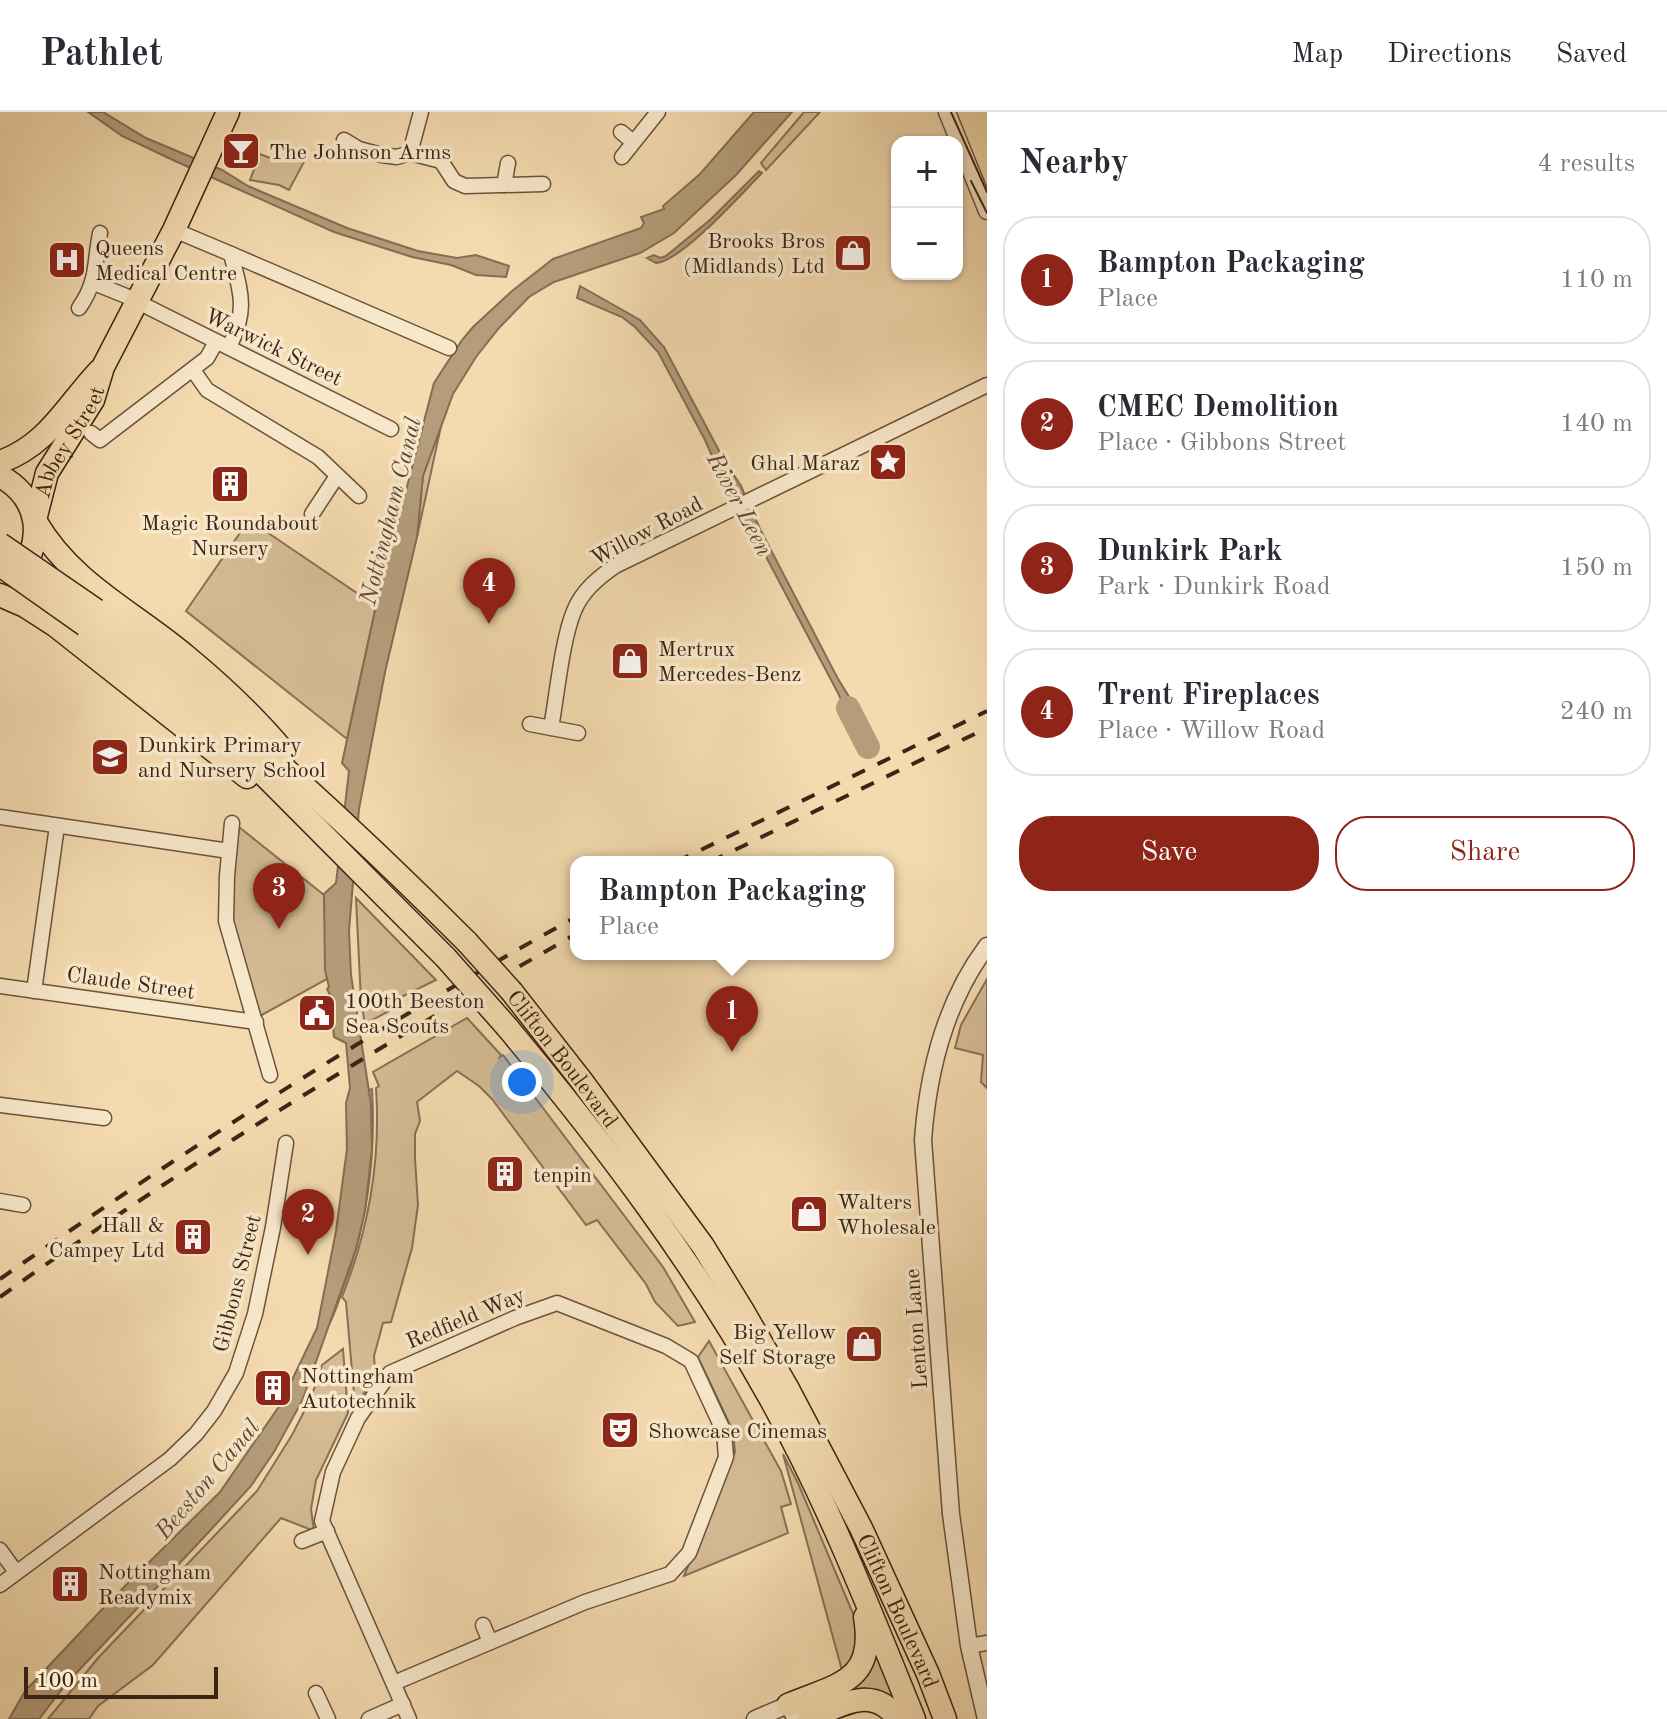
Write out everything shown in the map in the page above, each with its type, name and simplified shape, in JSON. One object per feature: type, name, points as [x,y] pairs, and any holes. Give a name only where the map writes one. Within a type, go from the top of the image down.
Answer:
[{"type":"main road","name":"Abbey Street","points":[[0,462],[25,451],[44,437],[103,367],[197,184],[228,112]]},
{"type":"main road","name":"Abbey Street","points":[[0,592],[27,564],[47,473],[93,400],[103,367]]},
{"type":"main road","points":[[0,476],[21,491],[62,561],[187,657],[262,726],[335,812]]},
{"type":"main road","name":"Clifton Boulevard","points":[[0,544],[90,617],[251,762],[325,835],[446,958],[507,1027],[607,1152],[677,1247],[770,1399],[849,1558],[914,1719]]},
{"type":"main road","name":"Clifton Boulevard","points":[[0,565],[90,617],[209,701],[335,812],[467,942],[529,1012],[703,1246],[788,1389],[861,1528],[928,1674],[945,1719]]},
{"type":"main road","points":[[0,592],[66,633],[325,835]]},
{"type":"main road","points":[[792,1712],[842,1684],[859,1671],[864,1660],[869,1641],[849,1558]]},
{"type":"main road","points":[[809,1719],[849,1701],[870,1698],[889,1707],[898,1719]]},
{"type":"street","points":[[410,153],[421,112]]},
{"type":"street","points":[[622,157],[658,112]]},
{"type":"street","points":[[947,112],[987,211]]},
{"type":"street","points":[[621,132],[633,142]]},
{"type":"street","points":[[344,140],[359,149],[382,155],[397,157],[410,153],[441,161],[459,185],[543,184]]},
{"type":"street","points":[[964,154],[987,192]]},
{"type":"street","points":[[504,185],[508,163]]},
{"type":"street","points":[[174,230],[449,348]]},
{"type":"street","points":[[79,308],[94,283],[94,261],[100,233]]},
{"type":"street","points":[[91,433],[100,440],[223,345],[242,318],[231,254]]},
{"type":"street","name":"Warwick Street","points":[[94,283],[391,429]]},
{"type":"street","points":[[193,370],[207,390],[318,457],[359,496]]},
{"type":"street","name":"Willow Road","points":[[551,728],[574,610],[593,583],[615,566],[987,385]]},
{"type":"street","points":[[312,514],[337,476]]},
{"type":"street","points":[[530,724],[578,733]]},
{"type":"street","points":[[0,817],[229,851]]},
{"type":"street","points":[[232,823],[226,921],[270,1075]]},
{"type":"street","points":[[34,991],[57,826]]},
{"type":"street","name":"Lenton Lane","points":[[986,1719],[969,1646],[951,1514],[923,1140],[926,1105],[942,1034],[950,1011],[987,946]]},
{"type":"street","name":"Claude Street","points":[[0,986],[256,1022]]},
{"type":"street","points":[[0,1105],[104,1118]]},
{"type":"street","name":"Gibbons Street","points":[[0,1585],[170,1459],[214,1411],[236,1373],[255,1314],[286,1143]]},
{"type":"street","points":[[0,1201],[23,1205]]},
{"type":"street","name":"Redfield Way","points":[[394,1683],[585,1602],[670,1574],[689,1553],[726,1457],[726,1445],[724,1432],[688,1357],[557,1303],[537,1308],[390,1373],[358,1418],[333,1472],[322,1521],[409,1719]]},
{"type":"street","points":[[302,1541],[327,1531]]},
{"type":"street","points":[[0,1550],[16,1572]]},
{"type":"street","points":[[483,1625],[490,1642]]},
{"type":"street","points":[[969,1646],[987,1643]]},
{"type":"street","points":[[316,1693],[328,1719]]},
{"type":"street","points":[[369,1719],[403,1704]]},
{"type":"street","points":[[755,1719],[792,1712]]},
{"type":"shaded area","points":[[804,112],[820,112],[766,170],[761,163]]},
{"type":"shaded area","points":[[287,150],[305,160],[289,190],[250,180],[260,154],[270,158],[284,157]]},
{"type":"shaded area","points":[[441,426],[417,537],[423,476]]},
{"type":"shaded area","points":[[249,520],[376,606],[347,739],[186,611]]},
{"type":"shaded area","points":[[239,827],[324,895],[327,979],[260,1016],[240,959],[233,920]]},
{"type":"shaded area","points":[[356,898],[436,980],[391,1002],[389,1011],[365,1024],[361,1001]]},
{"type":"shaded area","points":[[987,979],[987,1088],[981,1082],[983,1055],[955,1048],[961,1025]]},
{"type":"shaded area","points":[[467,1018],[500,1057],[503,1055],[663,1267],[695,1322],[678,1326],[655,1302],[646,1284],[597,1220],[586,1225],[492,1099],[457,1071],[417,1102],[420,1121],[415,1134],[418,1205],[412,1248],[391,1322],[383,1323],[370,1385],[355,1405],[346,1302],[342,1297],[366,1220],[375,1168],[376,1088],[379,1086],[373,1072]]},
{"type":"shaded area","points":[[372,1089],[373,1140],[369,1180],[371,1152],[369,1090]]},
{"type":"shaded area","points":[[369,1185],[364,1213],[359,1238],[335,1312],[328,1326],[349,1268]]},
{"type":"shaded area","points":[[709,1341],[781,1471],[791,1504],[781,1507],[788,1533],[684,1576],[735,1452],[733,1431],[698,1357]]},
{"type":"shaded area","points":[[343,1349],[348,1413],[316,1480],[311,1509],[314,1531],[281,1518],[153,1665],[98,1706],[89,1719],[48,1719],[98,1658],[257,1491],[292,1435],[311,1398],[322,1365]]},
{"type":"shaded area","points":[[783,1454],[854,1616],[856,1646],[843,1674]]},
{"type":"shaded area","points":[[876,1644],[896,1699],[870,1690],[852,1692],[849,1686]]},
{"type":"water","points":[[88,112],[103,112],[146,138],[347,228],[418,251],[457,258],[476,255],[509,266],[506,277],[476,275],[334,232],[122,136]]},
{"type":"water","points":[[754,112],[792,112],[736,175],[674,233],[640,253],[554,282],[529,297],[476,357],[453,394],[423,476],[417,537],[385,672],[359,809],[349,931],[351,975],[371,1104],[372,1149],[365,1211],[356,1249],[302,1401],[251,1486],[66,1684],[39,1719],[9,1719],[25,1691],[220,1492],[280,1405],[317,1328],[336,1231],[347,1149],[346,1103],[350,1088],[346,1043],[334,1037],[327,989],[324,894],[336,883],[349,771],[342,763],[376,606],[434,383],[473,327],[512,291],[553,259],[641,228],[644,223],[641,217],[664,209],[663,206],[700,174]]},
{"type":"water","points":[[759,171],[762,173],[681,251],[656,263],[647,258],[666,256],[711,219]]},
{"type":"water","points":[[580,286],[640,320],[664,347],[741,486],[837,677],[871,733],[859,739],[838,693],[754,534],[728,492],[705,440],[658,352],[622,317],[577,298]]},
{"type":"waterway","name":"River Leen","points":[[848,708],[868,747]]},
{"type":"tram line","points":[[951,112],[987,192]]},
{"type":"tram line","points":[[971,181],[987,213]]},
{"type":"railway","points":[[688,856],[987,711]]},
{"type":"railway","points":[[722,856],[987,728]]},
{"type":"railway","points":[[0,1279],[284,1090],[429,1001],[570,920]]},
{"type":"railway","points":[[0,1297],[140,1200],[283,1108],[570,937]]},
{"type":"place","name":"The Johnson Arms","points":[[241,151]]},
{"type":"place","name":"Brooks Bros (Midlands) Ltd","points":[[853,253]]},
{"type":"place","name":"Queens Medical Centre","points":[[67,260]]},
{"type":"place","name":"Ghal Maraz","points":[[888,462]]},
{"type":"place","name":"Magic Roundabout Nursery","points":[[230,484]]},
{"type":"place","name":"Trent Fireplaces","points":[[489,624]]},
{"type":"place","name":"Mertrux Mercedes-Benz","points":[[630,661]]},
{"type":"place","name":"Dunkirk Primary and Nursery School","points":[[110,757]]},
{"type":"place","name":"Dunkirk Park","points":[[279,929]]},
{"type":"place","name":"100th Beeston Sea Scouts","points":[[317,1013]]},
{"type":"place","name":"Bampton Packaging","points":[[732,1052]]},
{"type":"place","name":"tenpin","points":[[505,1174]]},
{"type":"place","name":"Walters Wholesale","points":[[809,1214]]},
{"type":"place","name":"Hall & Campey Ltd","points":[[193,1237]]},
{"type":"place","name":"CMEC Demolition","points":[[308,1255]]},
{"type":"place","name":"Big Yellow Self Storage","points":[[864,1344]]},
{"type":"place","name":"Nottingham Autotechnik","points":[[273,1388]]},
{"type":"place","name":"Showcase Cinemas","points":[[620,1430]]},
{"type":"place","name":"Nottingham Readymix","points":[[70,1584]]},
{"type":"water label","name":"Nottingham Canal","points":[[390,511]]},
{"type":"water label","name":"Beeston Canal","points":[[207,1479]]}]
